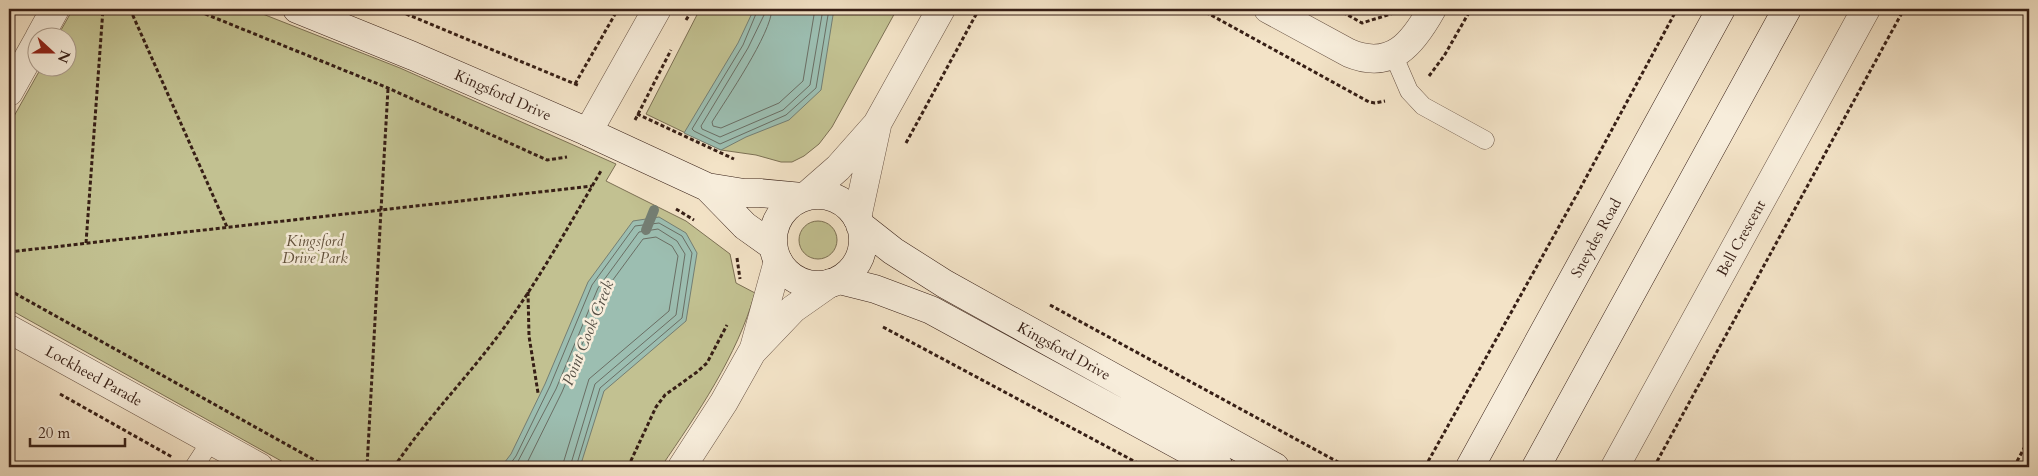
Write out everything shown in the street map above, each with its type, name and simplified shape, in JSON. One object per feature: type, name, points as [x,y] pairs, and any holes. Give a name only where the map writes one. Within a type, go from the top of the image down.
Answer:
[{"type":"street","points":[[44,28],[54,9]]},
{"type":"street","name":"Kingsford Drive","points":[[298,9],[413,56],[588,132],[707,187],[744,193],[760,192],[804,196]]},
{"type":"street","points":[[588,132],[657,9]]},
{"type":"street","points":[[834,281],[810,284],[800,281],[787,273],[775,254],[772,238],[777,220],[787,206],[804,196],[838,168],[877,124],[941,9]]},
{"type":"street","points":[[1268,9],[1362,58],[1382,58],[1404,47],[1416,36],[1432,9]]},
{"type":"street","name":"Sneydes Road","points":[[1470,467],[1721,9]]},
{"type":"street","points":[[1536,467],[1786,9]]},
{"type":"street","name":"Bell Crescent","points":[[1615,467],[1866,9]]},
{"type":"street","points":[[9,92],[28,57]]},
{"type":"street","points":[[859,222],[877,124]]},
{"type":"street","name":"Kingsford Drive","points":[[707,187],[775,254]]},
{"type":"street","points":[[682,467],[724,402],[752,352],[793,309],[853,268],[858,260],[863,243],[859,222],[852,210],[836,198],[816,194],[804,196]]},
{"type":"street","name":"Kingsford Drive","points":[[859,222],[893,251],[945,284],[1275,467]]},
{"type":"street","points":[[752,352],[775,254]]},
{"type":"street","name":"Kingsford Drive","points":[[834,281],[882,292],[931,310],[1219,467]]},
{"type":"street","name":"Lockheed Parade","points":[[9,329],[259,467]]},
{"type":"lane","points":[[1393,54],[1409,91],[1423,106],[1485,140]]},
{"type":"lane","points":[[194,467],[211,441]]},
{"type":"path","points":[[9,24],[17,9]]},
{"type":"path","points":[[86,243],[103,9]]},
{"type":"path","points":[[130,9],[227,227]]},
{"type":"path","points":[[193,9],[388,88],[547,160],[568,157],[576,160]]},
{"type":"path","points":[[394,9],[607,98],[638,115],[735,160]]},
{"type":"path","points":[[575,84],[618,9]]},
{"type":"path","points":[[685,22],[693,9]]},
{"type":"path","points":[[904,151],[909,134],[979,9]]},
{"type":"path","points":[[1336,9],[1362,23],[1390,15],[1394,9]]},
{"type":"path","points":[[1425,467],[1581,187],[1676,9]]},
{"type":"path","points":[[1654,467],[1904,9]]},
{"type":"path","points":[[394,467],[410,444],[492,344],[528,292],[592,186],[620,146],[674,46]]},
{"type":"path","points":[[367,467],[388,88]]},
{"type":"path","points":[[593,167],[602,171]]},
{"type":"path","points":[[9,252],[592,186]]},
{"type":"path","points":[[672,206],[696,221]]},
{"type":"path","points":[[9,290],[327,467]]},
{"type":"path","points":[[528,292],[530,350],[538,393]]},
{"type":"path","points":[[1045,302],[1347,467]]},
{"type":"path","points":[[881,325],[1145,467]]},
{"type":"path","points":[[57,393],[174,458]]},
{"type":"path","points":[[2014,467],[2029,438]]},
{"type":"green space","name":"Kingsford Drive Park","points":[[73,9],[250,9],[400,68],[616,164],[606,181],[686,221],[730,254],[736,283],[755,293],[738,339],[727,362],[689,426],[661,467],[292,467],[9,309],[9,125],[35,78],[78,78],[78,28],[62,28]]},
{"type":"green space","points":[[700,9],[897,9],[832,127],[819,144],[804,156],[792,162],[781,162],[756,155],[721,150],[646,114]]},
{"type":"green space","points":[[818,221],[831,227],[837,240],[831,253],[818,259],[805,253],[799,240],[805,227]]},
{"type":"water","points":[[754,9],[834,9],[821,90],[789,120],[746,137],[721,150],[684,133],[738,43]]},
{"type":"water","points":[[659,217],[686,233],[697,253],[686,321],[604,391],[580,467],[501,467],[511,454],[545,384],[588,282],[633,221]]},
{"type":"waterway","name":"Point Cook Creek","points":[[646,230],[654,210]]}]
